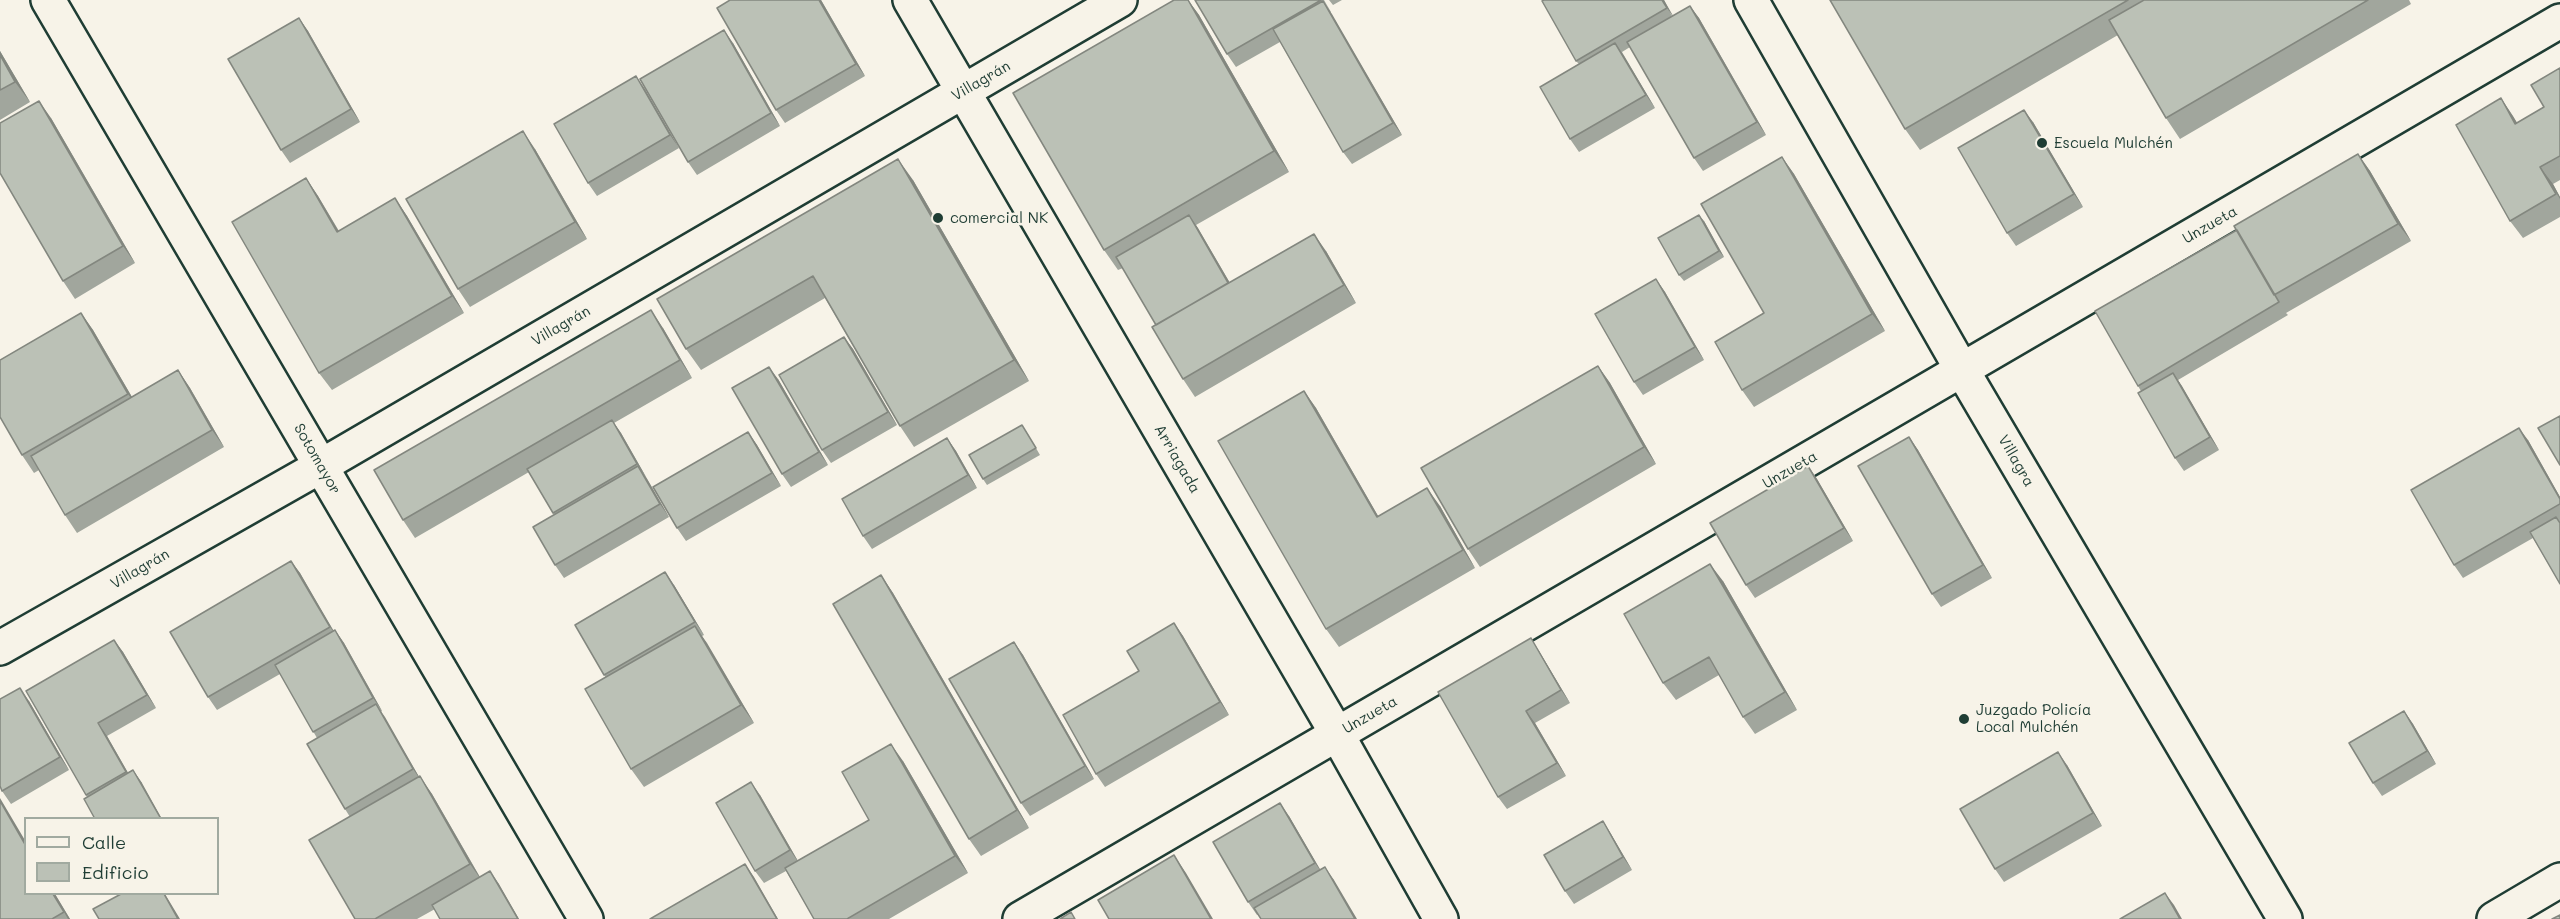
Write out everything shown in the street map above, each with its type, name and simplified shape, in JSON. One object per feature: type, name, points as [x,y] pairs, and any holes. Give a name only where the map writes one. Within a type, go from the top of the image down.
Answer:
[{"type":"street","name":"Sotomayor","points":[[48,0],[586,919]]},
{"type":"street","name":"Arriagada","points":[[910,0],[1337,734],[1441,919]]},
{"type":"street","name":"Villagrán","points":[[0,648],[321,466],[1120,0]]},
{"type":"street","name":"Villagra","points":[[1751,0],[1962,370],[2285,919]]},
{"type":"street","name":"Unzueta","points":[[1020,919],[2560,21]]},
{"type":"street","points":[[2494,919],[2560,880]]},
{"type":"building","points":[[730,0],[819,0],[856,64],[776,110],[717,8]]},
{"type":"building","points":[[1174,0],[1188,0],[1274,151],[1104,250],[1013,93]]},
{"type":"building","points":[[1195,0],[1321,0],[1227,54]]},
{"type":"building","points":[[1662,0],[1667,8],[1576,61],[1542,1]]},
{"type":"building","points":[[1830,0],[2128,0],[1905,129]]},
{"type":"building","points":[[2144,0],[2368,0],[2166,118],[2109,20]]},
{"type":"building","points":[[1323,1],[1393,123],[1343,152],[1273,29]]},
{"type":"building","points":[[1690,6],[1757,122],[1694,158],[1627,42]]},
{"type":"building","points":[[299,18],[351,109],[281,150],[228,59]]},
{"type":"building","points":[[724,30],[771,113],[688,162],[640,79]]},
{"type":"building","points":[[1615,43],[1646,95],[1570,139],[1540,87]]},
{"type":"building","points":[[0,55],[15,82],[0,90]]},
{"type":"building","points":[[2560,68],[2560,156],[2540,167],[2556,194],[2510,221],[2456,125],[2501,98],[2515,124],[2544,107],[2531,85]]},
{"type":"building","points":[[636,76],[670,135],[588,183],[554,124]]},
{"type":"building","points":[[39,101],[123,246],[63,281],[0,173],[0,123]]},
{"type":"building","points":[[2024,110],[2074,194],[2007,233],[1958,148]]},
{"type":"building","points":[[523,131],[575,222],[458,289],[406,199]]},
{"type":"building","points":[[2358,154],[2398,224],[2274,295],[2234,226]]},
{"type":"building","points":[[1782,157],[1872,314],[1742,390],[1715,342],[1764,313],[1701,204]]},
{"type":"building","points":[[898,159],[1014,360],[900,426],[813,276],[686,349],[657,299]]},
{"type":"building","points":[[306,178],[337,232],[395,198],[452,296],[319,373],[232,222]]},
{"type":"building","points":[[1189,215],[1228,283],[1156,325],[1116,257]]},
{"type":"building","points":[[1699,215],[1719,251],[1679,275],[1658,238]]},
{"type":"building","points":[[2237,230],[2279,302],[2138,386],[2095,311]]},
{"type":"building","points":[[1314,234],[1344,285],[1183,379],[1152,327]]},
{"type":"building","points":[[1656,279],[1695,347],[1634,382],[1595,314]]},
{"type":"building","points":[[651,310],[680,360],[403,520],[374,470]]},
{"type":"building","points":[[81,313],[128,394],[22,455],[0,417],[0,360]]},
{"type":"building","points":[[844,337],[888,412],[822,450],[779,375]]},
{"type":"building","points":[[1598,366],[1644,447],[1468,549],[1421,468]]},
{"type":"building","points":[[769,367],[819,452],[782,474],[732,388]]},
{"type":"building","points":[[178,370],[212,430],[65,515],[31,456]]},
{"type":"building","points":[[2173,373],[2210,437],[2175,458],[2138,393]]},
{"type":"building","points":[[1304,391],[1377,517],[1427,488],[1463,550],[1326,629],[1218,441]]},
{"type":"building","points":[[2560,416],[2560,465],[2538,428]]},
{"type":"building","points":[[612,420],[637,464],[553,513],[527,469]]},
{"type":"building","points":[[1022,425],[1036,448],[983,479],[969,455]]},
{"type":"building","points":[[2519,428],[2560,499],[2560,504],[2454,565],[2411,490]]},
{"type":"building","points":[[748,432],[772,473],[677,528],[653,487]]},
{"type":"building","points":[[1909,437],[1983,565],[1932,594],[1858,466]]},
{"type":"building","points":[[947,438],[968,475],[863,536],[842,499]]},
{"type":"building","points":[[638,466],[660,504],[555,565],[533,527]]},
{"type":"building","points":[[1808,466],[1844,528],[1746,585],[1710,523]]},
{"type":"building","points":[[2556,517],[2560,523],[2560,584],[2530,532]]},
{"type":"building","points":[[291,561],[330,627],[208,697],[170,632]]},
{"type":"building","points":[[1710,564],[1785,692],[1743,717],[1709,657],[1663,683],[1624,614]]},
{"type":"building","points":[[665,572],[695,622],[604,675],[575,625]]},
{"type":"building","points":[[881,575],[1017,810],[969,839],[833,604]]},
{"type":"building","points":[[1174,623],[1220,702],[1096,774],[1063,715],[1139,671],[1127,651]]},
{"type":"building","points":[[695,626],[741,705],[631,769],[585,689]]},
{"type":"building","points":[[335,630],[373,698],[313,732],[275,665]]},
{"type":"building","points":[[1531,638],[1561,690],[1526,711],[1557,763],[1498,797],[1438,692]]},
{"type":"building","points":[[114,640],[147,695],[98,723],[126,772],[86,795],[26,691]]},
{"type":"building","points":[[1014,642],[1085,766],[1021,803],[949,679]]},
{"type":"building","points":[[20,688],[60,757],[2,791],[0,786],[0,699]]},
{"type":"building","points":[[376,704],[413,769],[345,809],[307,744]]},
{"type":"building","points":[[2404,711],[2427,751],[2373,783],[2349,743]]},
{"type":"building","points":[[891,744],[955,856],[847,919],[814,919],[785,868],[869,820],[842,772]]},
{"type":"building","points":[[2058,752],[2093,813],[1995,869],[1960,809]]},
{"type":"building","points":[[133,770],[160,817],[94,817],[84,799]]},
{"type":"building","points":[[420,776],[470,864],[375,919],[355,919],[309,840]]},
{"type":"building","points":[[751,782],[790,850],[755,871],[716,803]]},
{"type":"building","points":[[0,801],[24,843],[24,895],[54,895],[64,912],[52,919],[0,919]]},
{"type":"building","points":[[1280,803],[1315,863],[1248,902],[1213,842]]},
{"type":"building","points":[[1603,821],[1623,857],[1565,891],[1544,855]]},
{"type":"building","points":[[1174,855],[1211,919],[1109,919],[1098,900]]},
{"type":"building","points":[[745,864],[777,919],[650,919]]},
{"type":"building","points":[[1325,867],[1355,919],[1261,919],[1254,908]]},
{"type":"building","points":[[490,871],[518,919],[440,919],[432,905]]},
{"type":"building","points":[[2165,893],[2180,919],[2120,919]]},
{"type":"building","points":[[119,895],[165,895],[178,919],[99,919],[93,909]]},
{"type":"building","points":[[1071,912],[1075,919],[1060,919]]},
{"type":"place","name":"Escuela Mulchén","points":[[2042,143]]},
{"type":"place","name":"comercial NK","points":[[938,218]]},
{"type":"place","name":"Juzgado Policía Local Mulchén","points":[[1964,719]]}]
